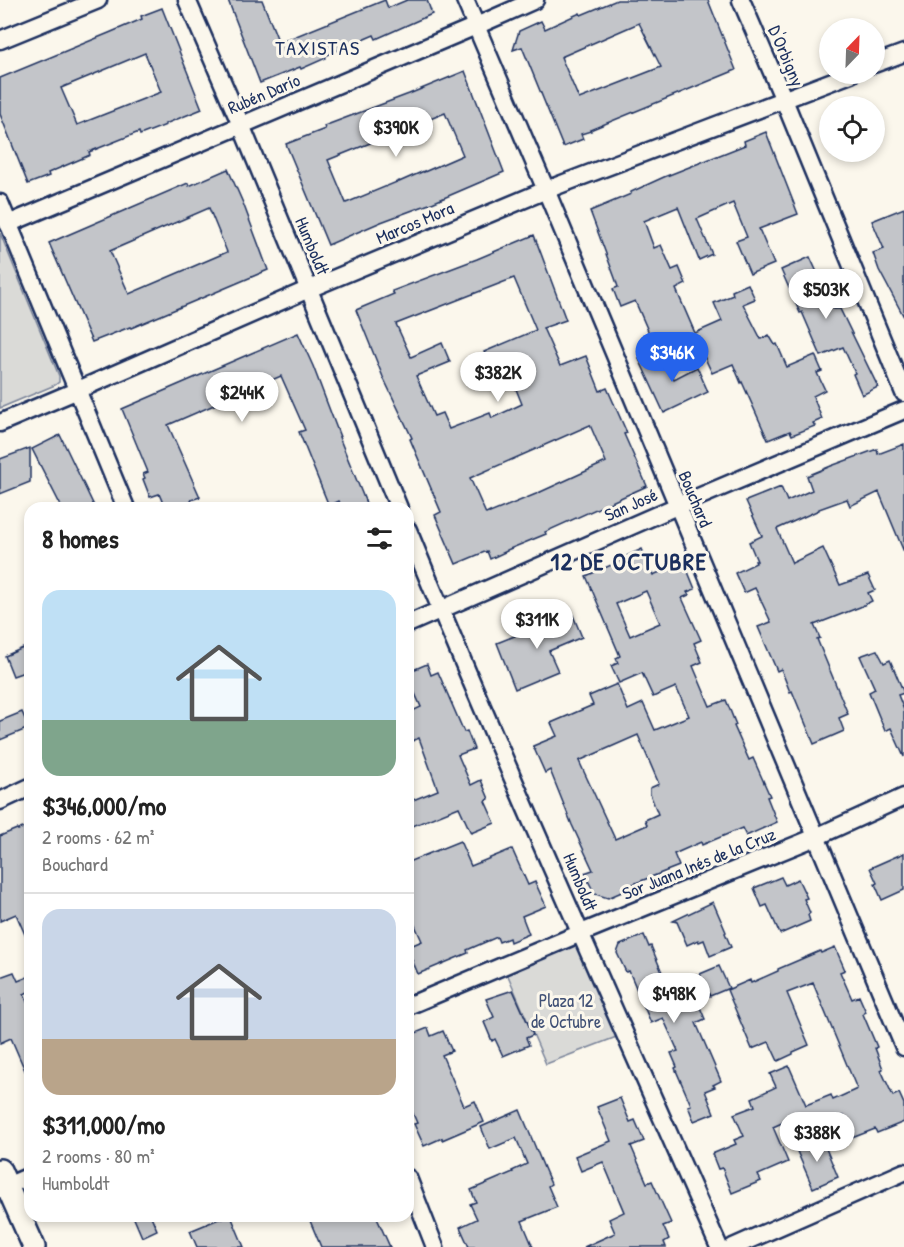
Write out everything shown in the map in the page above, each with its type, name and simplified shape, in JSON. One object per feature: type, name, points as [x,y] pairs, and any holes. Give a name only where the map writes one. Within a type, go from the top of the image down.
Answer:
[{"type":"street","points":[[0,40],[98,0]]},
{"type":"street","name":"Humboldt","points":[[187,0],[397,502]]},
{"type":"street","name":"Bouchard","points":[[465,0],[904,1047]]},
{"type":"street","name":"Rubén Darío","points":[[8,224],[535,0]]},
{"type":"street","name":"D'Orbigny","points":[[741,0],[904,393]]},
{"type":"street","points":[[885,60],[904,53]]},
{"type":"street","name":"Marcos Mora","points":[[0,423],[309,289],[546,190],[825,84]]},
{"type":"street","points":[[0,203],[124,502]]},
{"type":"street","name":"San José","points":[[414,621],[904,410]]},
{"type":"street","name":"Humboldt","points":[[414,545],[580,933],[719,1247]]},
{"type":"street","points":[[0,801],[24,790]]},
{"type":"street","name":"Sor Juana Inés de la Cruz","points":[[414,1003],[816,837],[904,797]]},
{"type":"street","points":[[733,1247],[904,1172]]},
{"type":"street","points":[[24,1177],[2,1182],[34,1247]]},
{"type":"street","points":[[414,1193],[435,1247]]},
{"type":"green space","points":[[0,233],[59,376],[59,382],[0,408]]},
{"type":"green space","name":"Plaza 12 de Octubre","points":[[577,942],[619,1036],[546,1064],[506,971]]},
{"type":"building","points":[[228,0],[262,0],[279,43],[385,0],[388,8],[407,0],[427,0],[432,14],[376,39],[374,35],[301,69],[300,67],[260,83]]},
{"type":"building","points":[[617,0],[708,0],[736,70],[581,134],[583,139],[563,147],[522,47],[513,50],[519,31],[541,21],[545,29],[580,13],[581,15]],"holes":[[[639,23],[661,67],[579,99],[561,57]]]},
{"type":"building","points":[[162,8],[202,109],[140,135],[139,132],[89,152],[90,155],[28,184],[0,114],[0,78],[142,19],[141,16]],"holes":[[[145,53],[161,92],[77,125],[61,88]]]},
{"type":"building","points":[[465,71],[504,172],[328,245],[286,144],[325,129],[324,126]],"holes":[[[445,113],[463,155],[346,203],[328,160]]]},
{"type":"building","points":[[766,132],[798,214],[759,229],[774,264],[750,274],[736,241],[747,237],[733,203],[697,219],[712,254],[699,260],[678,207],[644,221],[654,248],[661,245],[672,270],[679,267],[686,284],[676,289],[695,333],[722,321],[714,303],[733,295],[732,291],[748,284],[755,299],[743,304],[761,339],[769,335],[775,345],[777,344],[787,367],[815,355],[822,371],[817,373],[825,390],[813,396],[822,419],[813,423],[815,426],[792,435],[790,431],[768,440],[733,364],[712,373],[694,335],[656,349],[635,301],[620,307],[613,289],[618,287],[590,211],[664,177],[745,145],[744,141]]},
{"type":"building","points":[[228,169],[268,270],[131,328],[92,342],[49,243],[188,183],[189,186]],"holes":[[[209,208],[227,252],[129,294],[110,251]]]},
{"type":"building","points":[[904,208],[904,317],[879,270],[873,253],[884,249],[872,221]]},
{"type":"building","points":[[534,235],[566,320],[543,328],[560,366],[586,356],[600,391],[607,388],[647,486],[490,559],[487,551],[456,564],[435,515],[441,512],[410,439],[412,438],[383,377],[356,310],[394,294],[392,291]],"holes":[[[514,278],[536,330],[484,352],[498,385],[512,379],[522,404],[492,418],[490,413],[449,429],[442,413],[434,416],[416,376],[450,362],[442,343],[411,357],[396,324]],[[590,425],[606,462],[486,514],[470,478]]]},
{"type":"building","points":[[810,257],[834,309],[840,309],[878,387],[862,395],[843,347],[821,356],[781,270]]},
{"type":"building","points":[[298,333],[366,502],[327,502],[299,432],[305,430],[281,376],[168,425],[200,497],[191,500],[192,502],[162,502],[159,494],[150,497],[143,479],[145,478],[143,474],[148,472],[122,409]]},
{"type":"building","points":[[661,350],[674,379],[697,367],[708,392],[664,413],[639,359]]},
{"type":"building","points":[[60,435],[92,502],[59,502],[32,449]]},
{"type":"building","points":[[904,444],[904,552],[879,492],[850,506],[847,499],[819,509],[777,529],[792,563],[823,548],[840,585],[868,575],[875,590],[868,593],[872,601],[814,625],[820,638],[817,639],[848,714],[839,718],[844,731],[814,744],[792,691],[790,692],[781,669],[777,671],[758,627],[771,622],[755,588],[744,593],[735,573],[756,563],[749,542],[762,536],[746,501],[781,487],[787,501],[812,490],[807,476],[877,449],[878,454]]},
{"type":"building","points":[[30,448],[30,482],[0,494],[0,459]]},
{"type":"building","points":[[642,549],[653,575],[684,562],[695,589],[687,592],[689,595],[682,598],[701,640],[694,643],[702,662],[693,666],[710,706],[726,700],[736,725],[734,726],[749,760],[753,758],[770,796],[767,797],[777,822],[746,836],[742,828],[674,854],[679,866],[623,888],[624,891],[608,898],[595,894],[584,873],[593,870],[550,770],[545,773],[533,746],[557,736],[551,723],[593,705],[589,696],[617,684],[628,710],[643,703],[655,730],[689,716],[676,687],[653,697],[642,673],[619,683],[611,666],[618,663],[616,658],[620,656],[586,576],[623,560],[622,558]],"holes":[[[646,591],[660,623],[630,636],[616,604]],[[638,735],[659,784],[650,788],[658,814],[645,820],[647,825],[615,839],[579,761]]]},
{"type":"building","points":[[572,613],[582,637],[549,651],[558,671],[515,689],[497,643]]},
{"type":"building","points":[[23,648],[24,672],[13,676],[5,656]]},
{"type":"building","points":[[877,650],[884,663],[890,660],[904,693],[898,695],[904,710],[904,757],[891,728],[885,731],[869,692],[875,689],[860,656]]},
{"type":"building","points":[[427,664],[431,675],[438,672],[464,732],[467,731],[474,749],[458,755],[471,785],[481,780],[489,799],[485,801],[495,823],[471,833],[459,807],[414,826],[414,800],[438,790],[419,738],[414,740],[414,710],[421,707],[414,691],[414,669]]},
{"type":"building","points":[[22,712],[24,730],[0,740],[0,721]]},
{"type":"building","points":[[24,828],[24,932],[16,914],[0,921],[0,836]]},
{"type":"building","points":[[460,841],[471,866],[512,849],[528,885],[535,882],[546,906],[522,916],[529,934],[510,942],[509,938],[499,942],[497,937],[467,950],[468,953],[418,974],[414,964],[414,944],[422,941],[414,923],[414,860]]},
{"type":"building","points":[[904,853],[904,890],[882,900],[870,868]]},
{"type":"building","points":[[781,877],[785,885],[798,879],[807,898],[804,899],[810,913],[808,915],[810,921],[780,934],[767,905],[762,907],[754,888]]},
{"type":"building","points":[[713,902],[731,947],[710,956],[704,940],[687,945],[677,922],[673,921]]},
{"type":"building","points":[[644,935],[649,947],[651,946],[674,1001],[694,993],[705,1019],[696,1023],[721,1081],[713,1085],[715,1087],[705,1091],[714,1113],[694,1121],[688,1106],[691,1105],[671,1053],[678,1051],[663,1018],[651,1023],[629,971],[626,972],[617,953],[620,945]]},
{"type":"building","points":[[835,947],[845,970],[840,972],[852,999],[859,996],[866,1012],[863,1014],[877,1047],[875,1048],[883,1069],[881,1070],[893,1096],[899,1093],[904,1104],[904,1122],[877,1133],[875,1129],[852,1138],[843,1116],[806,1131],[800,1115],[773,1127],[788,1162],[758,1175],[761,1181],[732,1193],[722,1168],[718,1169],[712,1154],[736,1144],[734,1140],[744,1136],[734,1114],[755,1106],[752,1098],[776,1087],[770,1074],[789,1066],[806,1105],[831,1095],[833,1100],[857,1089],[813,983],[787,993],[809,1045],[778,1061],[769,1042],[752,1049],[727,990],[750,980],[751,983],[820,951],[821,953]]},
{"type":"building","points":[[719,966],[729,988],[710,996],[700,974]]},
{"type":"building","points":[[14,972],[18,981],[24,978],[24,1068],[11,1038],[0,1043],[0,977]]},
{"type":"building","points":[[513,990],[533,1035],[526,1038],[529,1045],[503,1056],[495,1039],[492,1041],[484,1022],[494,1017],[486,999]]},
{"type":"building","points":[[428,1028],[431,1036],[443,1031],[452,1051],[442,1055],[464,1106],[475,1101],[484,1122],[424,1146],[414,1124],[417,1123],[414,1116],[414,1034]]},
{"type":"building","points":[[620,1098],[630,1122],[635,1120],[644,1141],[631,1146],[647,1183],[652,1181],[671,1223],[663,1226],[669,1239],[664,1242],[666,1247],[584,1247],[615,1233],[609,1219],[624,1212],[603,1162],[581,1171],[575,1156],[611,1141],[597,1107]]},
{"type":"building","points":[[520,1110],[551,1184],[548,1186],[557,1207],[522,1221],[533,1247],[469,1247],[460,1227],[477,1219],[470,1204],[476,1202],[471,1190],[527,1164],[516,1138],[490,1149],[481,1127]]},
{"type":"building","points":[[822,1139],[838,1177],[813,1188],[796,1149]]},
{"type":"building","points":[[136,1222],[154,1222],[157,1230],[142,1237]]},
{"type":"building","points":[[212,1222],[234,1222],[244,1247],[197,1247],[190,1231]]},
{"type":"building","points":[[311,1222],[379,1222],[390,1247],[321,1247]]},
{"type":"district","name":"TAXISTAS","points":[[318,48]]},
{"type":"district","name":"12 DE OCTUBRE","points":[[629,562]]}]
